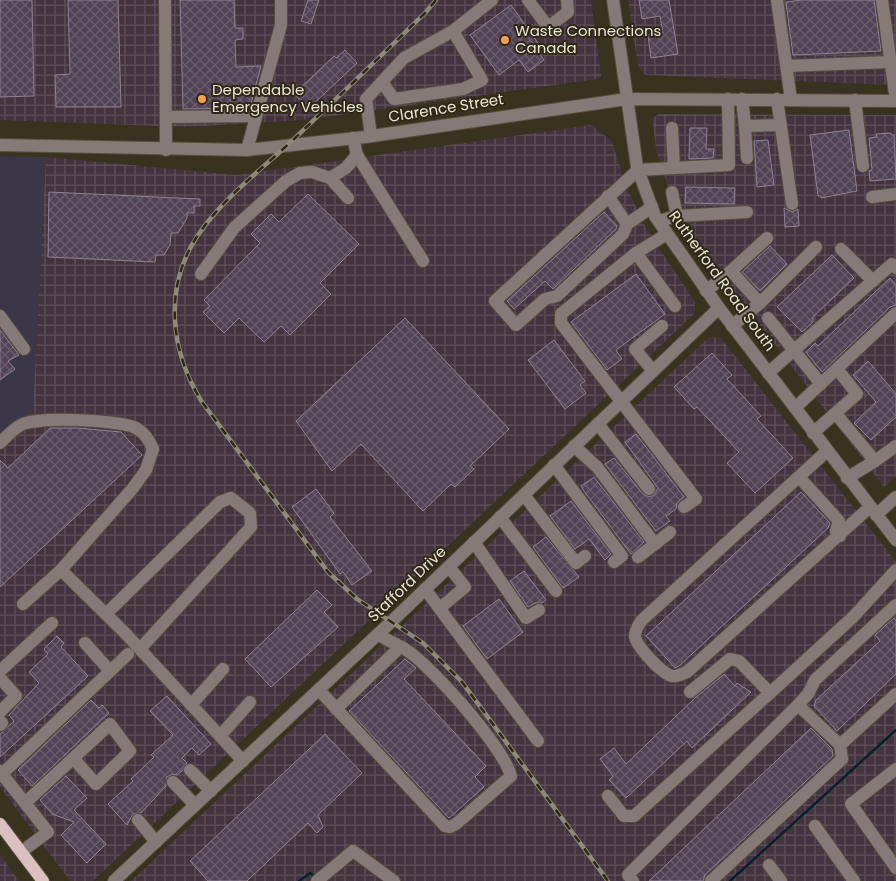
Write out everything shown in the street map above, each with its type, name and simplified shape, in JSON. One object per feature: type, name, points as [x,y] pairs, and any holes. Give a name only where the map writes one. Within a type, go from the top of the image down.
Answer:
[{"type":"main road","points":[[0,824],[43,881]]},
{"type":"street","points":[[165,0],[166,150]]},
{"type":"street","points":[[247,150],[281,25],[281,0]]},
{"type":"street","points":[[371,136],[366,100],[382,82],[404,58],[453,31],[492,0]]},
{"type":"street","points":[[528,0],[548,27],[568,12],[567,0]]},
{"type":"street","name":"Rutherford Road South","points":[[613,0],[638,170],[658,221],[718,308],[896,540]]},
{"type":"street","points":[[777,0],[791,100]]},
{"type":"street","points":[[882,0],[896,101]]},
{"type":"street","points":[[382,82],[394,99],[464,89],[482,80],[453,31]]},
{"type":"street","points":[[787,66],[890,62]]},
{"type":"street","points":[[652,207],[627,224],[623,234],[557,296],[545,299],[516,325],[495,301],[638,170],[729,165],[728,98]]},
{"type":"street","name":"Clarence Street","points":[[0,145],[166,150],[247,150],[371,136],[627,99],[728,98],[896,101]]},
{"type":"street","points":[[742,99],[747,158]]},
{"type":"street","points":[[777,99],[792,204]]},
{"type":"street","points":[[855,100],[863,166]]},
{"type":"street","points":[[166,117],[255,116]]},
{"type":"street","points":[[745,126],[781,125]]},
{"type":"street","points":[[672,128],[674,168]]},
{"type":"street","points":[[353,138],[357,155],[423,261]]},
{"type":"street","points":[[330,178],[346,168],[357,155]]},
{"type":"street","points":[[201,274],[234,228],[286,181],[300,173],[312,172],[330,178],[348,198]]},
{"type":"street","points":[[672,192],[677,216]]},
{"type":"street","points":[[872,198],[896,194]]},
{"type":"street","points":[[608,196],[627,224]]},
{"type":"street","points":[[658,221],[677,216],[747,212]]},
{"type":"street","points":[[667,234],[636,253],[561,314],[560,322],[622,400],[696,499],[684,507]]},
{"type":"street","points":[[706,291],[732,271],[766,238]]},
{"type":"street","points":[[732,326],[760,303],[816,247]]},
{"type":"street","points":[[841,249],[873,281]]},
{"type":"street","points":[[636,253],[675,306]]},
{"type":"street","points":[[768,373],[892,264],[896,268]]},
{"type":"street","points":[[732,271],[760,303]]},
{"type":"street","name":"Stafford Drive","points":[[114,881],[426,589],[718,308]]},
{"type":"street","points":[[794,408],[896,313]]},
{"type":"street","points":[[0,316],[24,349]]},
{"type":"street","points":[[768,318],[821,384]]},
{"type":"street","points":[[653,371],[635,349],[662,326]]},
{"type":"street","points":[[813,433],[857,394],[837,370]]},
{"type":"street","points":[[836,414],[875,461]]},
{"type":"street","points":[[0,443],[21,424],[46,420],[118,422],[137,428],[148,437],[153,448],[146,470],[61,570],[23,604]]},
{"type":"street","points":[[598,424],[649,489]]},
{"type":"street","points":[[574,446],[598,467],[655,544]]},
{"type":"street","points":[[847,478],[896,446]]},
{"type":"street","points":[[826,451],[641,621],[636,632],[637,643],[654,663],[670,676],[677,676],[687,672],[774,592],[840,536],[873,511],[896,497]]},
{"type":"street","points":[[554,465],[622,556],[614,562]]},
{"type":"street","points":[[798,477],[839,521],[836,531],[840,536]]},
{"type":"street","points":[[524,495],[576,563],[585,556]]},
{"type":"street","points":[[21,852],[48,832],[1,773],[110,670],[134,652],[251,527],[250,513],[231,498],[220,502],[106,614]]},
{"type":"street","points":[[500,517],[556,591]]},
{"type":"street","points":[[638,558],[670,532]]},
{"type":"street","points":[[474,542],[526,618],[539,610]]},
{"type":"street","points":[[440,608],[464,587],[449,567]]},
{"type":"street","points":[[61,570],[106,614],[134,652],[191,705],[243,761]]},
{"type":"street","points":[[608,796],[624,816],[634,816],[853,618],[896,570]]},
{"type":"street","points":[[426,589],[538,740]]},
{"type":"street","points":[[633,881],[628,875],[798,705],[808,694],[815,680],[896,604]]},
{"type":"street","points":[[0,671],[52,623]]},
{"type":"street","points":[[319,690],[445,826],[450,827],[456,824],[511,776],[491,742],[440,680],[405,649],[378,634]]},
{"type":"street","points":[[85,643],[110,670]]},
{"type":"street","points":[[336,709],[400,647]]},
{"type":"street","points":[[690,692],[730,659],[739,661],[770,694]]},
{"type":"street","points":[[191,705],[224,669]]},
{"type":"street","points":[[0,678],[16,696],[0,712]]},
{"type":"street","points":[[840,745],[896,694]]},
{"type":"street","points":[[220,736],[250,702]]},
{"type":"street","points":[[710,881],[842,759],[840,745],[798,705]]},
{"type":"street","points":[[0,721],[2,723],[0,725]]},
{"type":"street","points":[[25,803],[73,758],[110,724],[130,752],[96,784],[73,758]]},
{"type":"street","points":[[896,769],[851,804],[896,868]]},
{"type":"street","points":[[190,770],[210,791]]},
{"type":"street","points":[[173,782],[195,805]]},
{"type":"street","points":[[138,820],[156,842]]},
{"type":"street","points":[[815,826],[854,881]]},
{"type":"street","points":[[317,881],[353,851],[394,881]]},
{"type":"street","points":[[769,865],[781,881]]},
{"type":"shaded area","points":[[0,0],[591,0],[601,76],[598,79],[304,120],[187,127],[0,120]]},
{"type":"shaded area","points":[[628,0],[896,0],[896,85],[645,75],[638,66]]},
{"type":"shaded area","points":[[658,114],[896,115],[896,476],[884,487],[691,235],[674,204],[657,154],[652,119]]},
{"type":"shaded area","points":[[591,125],[612,141],[626,186],[646,228],[695,302],[694,314],[93,881],[70,881],[0,787],[0,439],[33,410],[46,157],[236,175]]},
{"type":"shaded area","points":[[0,156],[46,157],[33,410],[0,439]]},
{"type":"shaded area","points":[[709,337],[721,338],[896,562],[896,881],[131,881]]},
{"type":"shaded area","points":[[0,855],[19,881],[0,881]]},
{"type":"building","points":[[0,0],[32,0],[34,96],[0,97]]},
{"type":"building","points":[[68,0],[118,0],[121,107],[56,107],[55,75],[70,74]]},
{"type":"building","points":[[180,0],[234,0],[235,28],[243,28],[243,39],[235,40],[236,67],[261,66],[250,108],[183,109]]},
{"type":"building","points":[[308,0],[319,0],[311,24],[301,21]]},
{"type":"building","points":[[639,0],[669,0],[678,54],[651,58],[648,35],[663,33],[660,16],[642,19]]},
{"type":"building","points":[[802,0],[874,0],[881,51],[793,55],[786,2]]},
{"type":"building","name":"Waste Connections Canada","points":[[511,5],[540,46],[536,48],[544,60],[528,72],[519,60],[499,75],[470,35]]},
{"type":"building","points":[[345,50],[357,63],[308,109],[294,94],[334,56],[336,58]]},
{"type":"building","points":[[690,128],[707,128],[706,149],[714,149],[713,158],[689,159]]},
{"type":"building","points":[[849,130],[857,191],[821,198],[821,196],[818,196],[810,135]]},
{"type":"building","points":[[891,133],[891,135],[894,135],[896,179],[870,181],[869,171],[872,170],[869,138],[877,137],[876,134]]},
{"type":"building","points":[[768,140],[774,185],[757,187],[754,141]]},
{"type":"building","points":[[686,187],[735,188],[734,204],[685,203]]},
{"type":"building","points":[[49,192],[200,199],[200,206],[194,206],[194,213],[187,213],[187,218],[178,233],[171,233],[170,245],[164,255],[156,255],[155,262],[48,257]]},
{"type":"building","points":[[308,194],[359,244],[320,283],[331,294],[290,335],[281,326],[264,342],[239,318],[224,333],[203,312],[210,306],[204,300],[260,243],[251,234],[271,214],[279,222]]},
{"type":"building","points":[[784,208],[793,212],[798,209],[799,226],[785,227]]},
{"type":"building","points":[[604,212],[617,226],[616,229],[553,289],[545,281],[514,309],[507,301]]},
{"type":"building","points":[[770,246],[787,264],[760,291],[742,272]]},
{"type":"building","points":[[832,255],[854,278],[813,317],[813,322],[802,332],[777,307]]},
{"type":"building","points":[[636,274],[665,314],[616,350],[622,359],[607,370],[571,322]]},
{"type":"building","points":[[890,278],[896,285],[896,305],[890,307],[822,372],[806,352],[815,343],[818,346]]},
{"type":"building","points":[[405,318],[509,429],[470,466],[474,469],[455,487],[451,484],[423,511],[361,444],[332,471],[296,421]]},
{"type":"building","points":[[0,330],[19,355],[8,361],[15,369],[0,380]]},
{"type":"building","points":[[554,340],[585,381],[580,385],[586,393],[565,409],[528,360]]},
{"type":"building","points":[[712,353],[732,375],[727,379],[761,416],[757,419],[793,458],[755,493],[727,463],[739,452],[697,407],[694,409],[674,387]]},
{"type":"building","points":[[868,361],[896,394],[896,417],[871,440],[854,423],[876,402],[853,375]]},
{"type":"building","points":[[50,428],[78,428],[121,432],[142,455],[0,587],[0,460],[8,468]]},
{"type":"building","points":[[636,434],[684,497],[677,503],[676,509],[666,516],[670,521],[656,531],[605,464],[614,458],[643,494],[650,497],[654,495],[658,488],[625,442]]},
{"type":"building","points":[[594,477],[644,542],[631,554],[581,486]]},
{"type":"building","points":[[316,489],[334,513],[330,517],[372,571],[352,585],[343,572],[340,574],[292,507]]},
{"type":"building","points":[[801,492],[830,523],[828,528],[675,668],[646,636]]},
{"type":"building","points":[[571,501],[611,554],[605,560],[589,539],[575,549],[550,516]]},
{"type":"building","points":[[546,537],[579,577],[563,588],[533,547]]},
{"type":"building","points":[[524,571],[546,600],[542,603],[535,603],[528,607],[510,581]]},
{"type":"building","points":[[317,590],[332,605],[324,612],[338,627],[271,687],[245,659]]},
{"type":"building","points":[[499,599],[523,632],[487,659],[463,626]]},
{"type":"building","points":[[894,618],[896,621],[896,674],[837,731],[814,706],[816,700],[880,641],[875,635]]},
{"type":"building","points":[[57,636],[64,643],[61,647],[88,676],[0,757],[0,734],[14,721],[9,715],[39,683],[29,672],[48,654],[44,649]]},
{"type":"building","points":[[405,659],[416,668],[404,679],[486,766],[475,777],[484,787],[449,818],[349,711]]},
{"type":"building","points":[[724,674],[735,686],[737,683],[751,692],[692,748],[687,741],[626,798],[609,780],[613,776],[600,759],[614,748],[626,764],[695,698]]},
{"type":"building","points":[[167,696],[211,744],[199,755],[192,748],[182,758],[187,763],[182,771],[177,775],[172,774],[167,777],[166,786],[141,813],[133,814],[127,825],[108,804],[133,781],[131,779],[154,757],[151,755],[173,735],[150,711]]},
{"type":"building","points":[[91,700],[99,708],[102,705],[109,713],[32,786],[18,770]]},
{"type":"building","points":[[811,728],[832,749],[833,756],[705,875],[703,881],[649,881]]},
{"type":"building","points":[[325,734],[362,773],[318,815],[323,827],[317,833],[308,823],[247,881],[208,881],[190,861]]},
{"type":"building","points":[[66,776],[87,798],[74,810],[106,844],[87,863],[61,835],[74,822],[52,814],[40,800]]},
{"type":"waterway","points":[[730,881],[896,730]]},
{"type":"waterway","points":[[299,881],[310,873],[315,877]]},
{"type":"railway","points":[[436,0],[425,13],[294,139],[243,184],[208,221],[187,255],[179,276],[175,297],[177,340],[191,382],[202,402],[328,572],[357,599],[423,643],[462,682],[608,881]]},
{"type":"place","name":"Waste Connections Canada","points":[[505,40]]},
{"type":"place","name":"Dependable Emergency Vehicles","points":[[202,99]]}]
